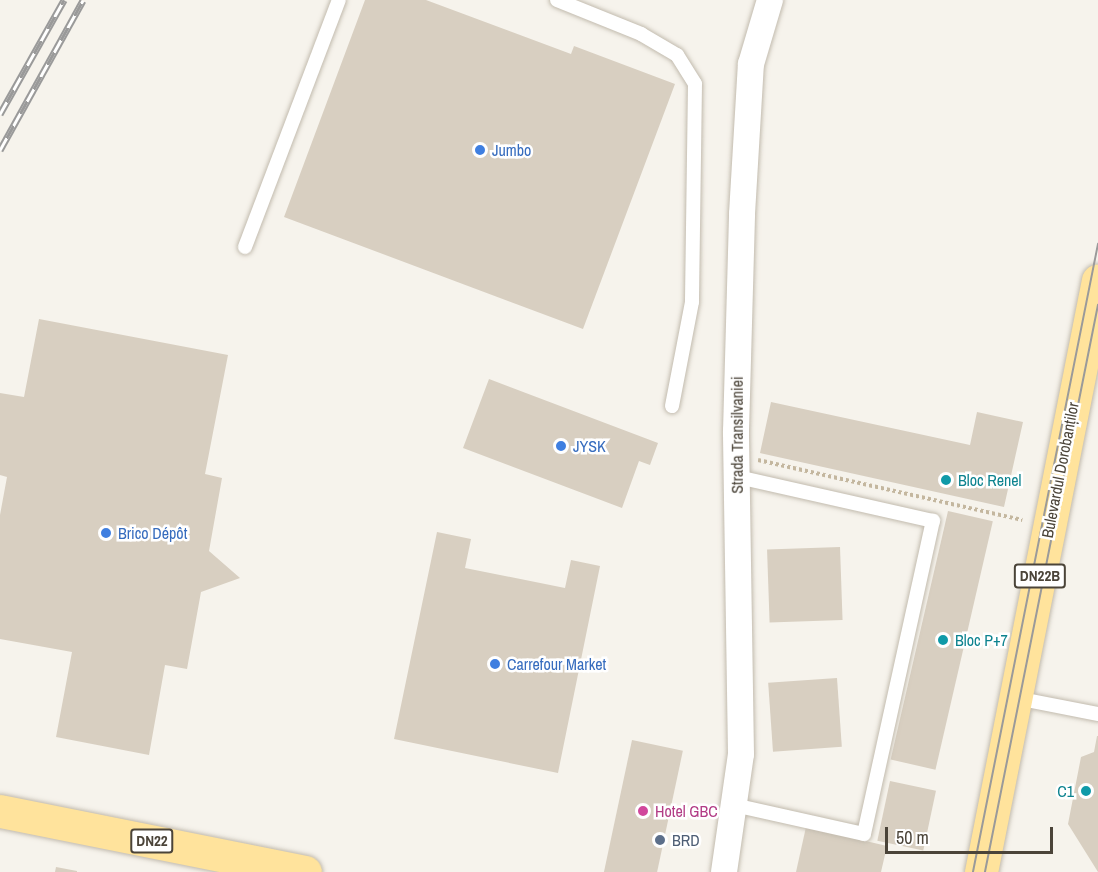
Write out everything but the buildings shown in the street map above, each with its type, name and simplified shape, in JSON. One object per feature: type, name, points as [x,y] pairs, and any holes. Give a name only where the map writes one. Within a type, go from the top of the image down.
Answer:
[{"type":"main road","name":"Bulevardul Dorobanților","points":[[981,872],[1098,280]]},
{"type":"main road","name":"DN22","points":[[0,811],[305,872]]},
{"type":"street","name":"Strada Transilvaniei","points":[[724,872],[741,754],[737,466],[742,214],[752,64],[770,0]]},
{"type":"lane","points":[[245,247],[339,0]]},
{"type":"lane","points":[[557,0],[641,34],[678,55],[695,84],[692,302],[672,406]]},
{"type":"lane","points":[[734,805],[864,834],[933,521],[737,466]]},
{"type":"lane","points":[[1016,698],[1098,714]]},
{"type":"path","points":[[737,466],[1049,527]]},
{"type":"tram line","points":[[973,872],[1098,244]]},
{"type":"tram line","points":[[985,872],[1098,305]]},
{"type":"railway","points":[[0,114],[64,0]]},
{"type":"railway","points":[[0,150],[83,0]]},
{"type":"place","name":"Jumbo","points":[[480,150]]},
{"type":"place","name":"JYSK","points":[[561,446]]},
{"type":"place","name":"Bloc Renel","points":[[946,480]]},
{"type":"place","name":"Brico Dépôt","points":[[106,533]]},
{"type":"place","name":"Bloc P+7","points":[[943,640]]},
{"type":"place","name":"Carrefour Market","points":[[495,664]]},
{"type":"place","name":"C1","points":[[1086,791]]},
{"type":"place","name":"Hotel GBC","points":[[643,811]]},
{"type":"place","name":"BRD","points":[[660,840]]}]
